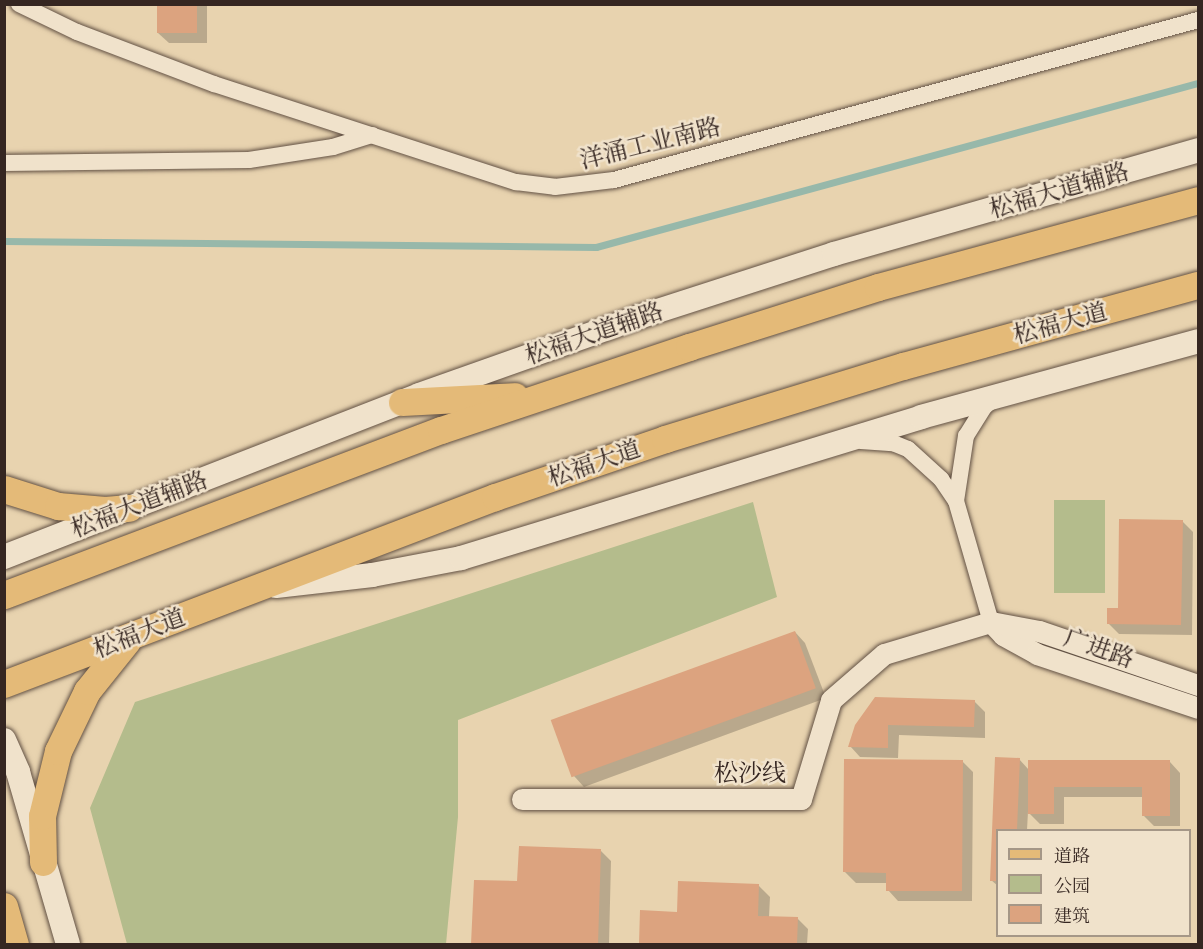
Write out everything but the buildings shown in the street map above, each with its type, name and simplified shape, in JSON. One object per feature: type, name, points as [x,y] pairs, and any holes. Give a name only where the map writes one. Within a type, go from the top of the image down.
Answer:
[{"type":"main road","name":"松福大道辅路","points":[[4,557],[402,402],[748,281],[1198,150]]},
{"type":"main road","points":[[4,595],[441,430],[563,389],[878,287],[1198,200]]},
{"type":"main road","name":"松福大道","points":[[4,684],[495,497],[665,439],[903,366],[1198,285]]},
{"type":"main road","points":[[253,589],[372,575],[461,558],[842,441],[1198,341]]},
{"type":"main road","points":[[402,402],[522,396],[563,389]]},
{"type":"main road","points":[[4,489],[58,506],[105,510],[129,508]]},
{"type":"main road","points":[[43,862],[42,816],[58,751],[87,690],[115,651],[132,635]]},
{"type":"main road","points":[[4,740],[68,945]]},
{"type":"main road","points":[[4,906],[15,945]]},
{"type":"street","name":"洋涌工业南路","points":[[19,4],[142,58],[516,182],[555,186],[597,183],[1198,20]]},
{"type":"street","points":[[4,162],[249,160],[333,147],[372,135]]},
{"type":"street","points":[[956,501],[966,436],[984,407],[999,396]]},
{"type":"street","points":[[842,441],[893,443],[908,449],[941,478],[956,501],[991,622]]},
{"type":"street","name":"广进路","points":[[991,622],[1039,631],[1198,685]]},
{"type":"street","name":"广进路","points":[[991,622],[1003,635],[1037,654],[1198,708]]},
{"type":"street","name":"松沙线","points":[[522,799],[801,799],[831,700],[884,654],[991,622]]},
{"type":"green space","points":[[1054,500],[1105,500],[1105,593],[1054,593]]},
{"type":"green space","points":[[753,502],[777,597],[458,720],[458,817],[446,944],[127,944],[90,808],[135,702]]},
{"type":"waterway","points":[[4,241],[596,247],[1198,83]]}]
